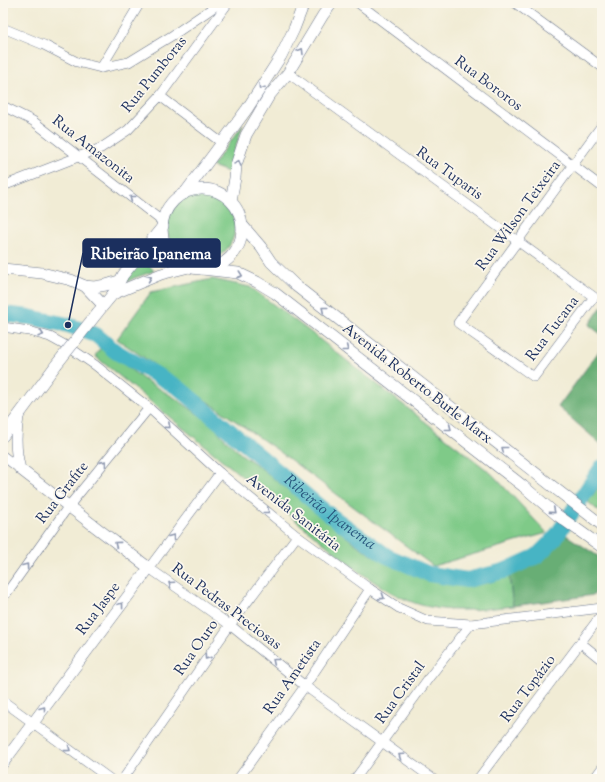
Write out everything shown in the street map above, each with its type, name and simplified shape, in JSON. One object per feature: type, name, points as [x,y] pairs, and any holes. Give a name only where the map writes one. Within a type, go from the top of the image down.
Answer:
[{"type":"main road","points":[[184,194],[248,109],[281,56],[304,3]]},
{"type":"main road","points":[[231,201],[236,165],[246,135],[270,96],[288,73],[323,15],[332,3]]},
{"type":"main road","points":[[113,294],[161,274],[189,267],[202,269],[218,266],[232,256],[241,242],[243,226],[239,213],[231,201],[221,194],[209,190],[196,190],[184,194],[170,205],[166,213],[163,224],[163,237],[166,246],[176,259],[189,267]]},
{"type":"main road","points":[[3,436],[56,365],[113,294],[119,281],[163,224]]},
{"type":"main road","name":"Avenida Roberto Burle Marx","points":[[243,226],[261,247],[271,262],[296,286],[602,524]]},
{"type":"main road","points":[[3,269],[42,273],[71,280],[85,286],[101,287],[119,281]]},
{"type":"main road","name":"Avenida Roberto Burle Marx","points":[[202,269],[238,273],[275,293],[523,486],[557,515],[602,547]]},
{"type":"main road","points":[[85,286],[101,309]]},
{"type":"main road","points":[[18,417],[16,442],[17,458],[20,469]]},
{"type":"main road","name":"Rua Pedras Preciosas","points":[[20,469],[148,568]]},
{"type":"main road","name":"Rua Jaspe","points":[[3,763],[148,568]]},
{"type":"street","points":[[101,68],[140,3]]},
{"type":"street","points":[[3,28],[44,45],[77,62],[101,68],[129,62],[173,35],[220,3]]},
{"type":"street","name":"Rua Pumboras","points":[[3,186],[101,148],[128,130],[160,96],[228,3]]},
{"type":"street","name":"Rua Bororos","points":[[358,3],[602,187]]},
{"type":"street","points":[[515,3],[602,68]]},
{"type":"street","name":"Rua Tuparis","points":[[288,73],[594,297]]},
{"type":"street","points":[[160,96],[222,143]]},
{"type":"street","name":"Rua Amazonita","points":[[3,106],[33,121],[163,224]]},
{"type":"street","name":"Rua Wilson Teixeira","points":[[534,377],[458,323],[602,125]]},
{"type":"street","name":"Rua Tucana","points":[[534,377],[594,297]]},
{"type":"street","name":"Avenida Sanitária","points":[[3,327],[29,331],[50,337],[70,348],[149,408],[220,473],[297,536],[370,589],[399,608],[428,621],[471,624],[602,608]]},
{"type":"street","name":"Rua Grafite","points":[[3,598],[68,507],[149,408]]},
{"type":"street","name":"Rua Pedras Preciosas","points":[[3,456],[20,469]]},
{"type":"street","name":"Rua Jaspe","points":[[148,568],[220,473]]},
{"type":"street","name":"Rua Ouro","points":[[124,779],[230,625],[297,536]]},
{"type":"street","name":"Rua Pedras Preciosas","points":[[148,568],[230,625],[305,686],[433,779]]},
{"type":"street","name":"Rua Ametista","points":[[238,779],[305,686],[370,589]]},
{"type":"street","name":"Rua Topázio","points":[[478,779],[581,644],[602,614]]},
{"type":"street","name":"Rua Cristal","points":[[355,779],[428,679],[471,624]]},
{"type":"street","points":[[581,644],[602,660]]},
{"type":"street","points":[[3,701],[110,779]]},
{"type":"street","points":[[594,779],[602,768]]},
{"type":"green space","points":[[243,125],[232,158],[231,176],[226,171],[212,166]]},
{"type":"green space","points":[[201,193],[214,196],[225,203],[232,214],[235,227],[232,240],[225,251],[214,258],[201,261],[188,258],[177,251],[170,240],[167,227],[170,214],[177,203],[188,196]]},
{"type":"green space","points":[[141,256],[154,271],[134,278],[118,287]]},
{"type":"green space","points":[[212,279],[250,287],[309,331],[492,474],[547,533],[433,566],[276,449],[117,339],[151,292]]},
{"type":"green space","points":[[602,306],[602,335],[589,325]]},
{"type":"green space","points":[[101,347],[143,379],[175,398],[212,424],[241,454],[257,465],[353,542],[372,555],[426,578],[453,585],[472,586],[491,582],[509,575],[513,606],[471,610],[440,609],[420,605],[400,597],[381,586],[354,568],[95,356]]},
{"type":"green space","points":[[602,347],[602,445],[558,407]]},
{"type":"green space","points":[[602,482],[602,514],[588,502]]},
{"type":"green space","points":[[566,535],[598,556],[602,579],[594,595],[513,606],[509,575],[545,558]]},
{"type":"waterway","name":"Ribeirão Ipanema","points":[[3,314],[29,317],[68,325],[96,335],[115,351],[179,388],[327,513],[387,556],[429,574],[467,580],[504,571],[537,556],[555,538],[602,467]]},
{"type":"place","name":"Ribeirão Ipanema","points":[[68,325]]}]
